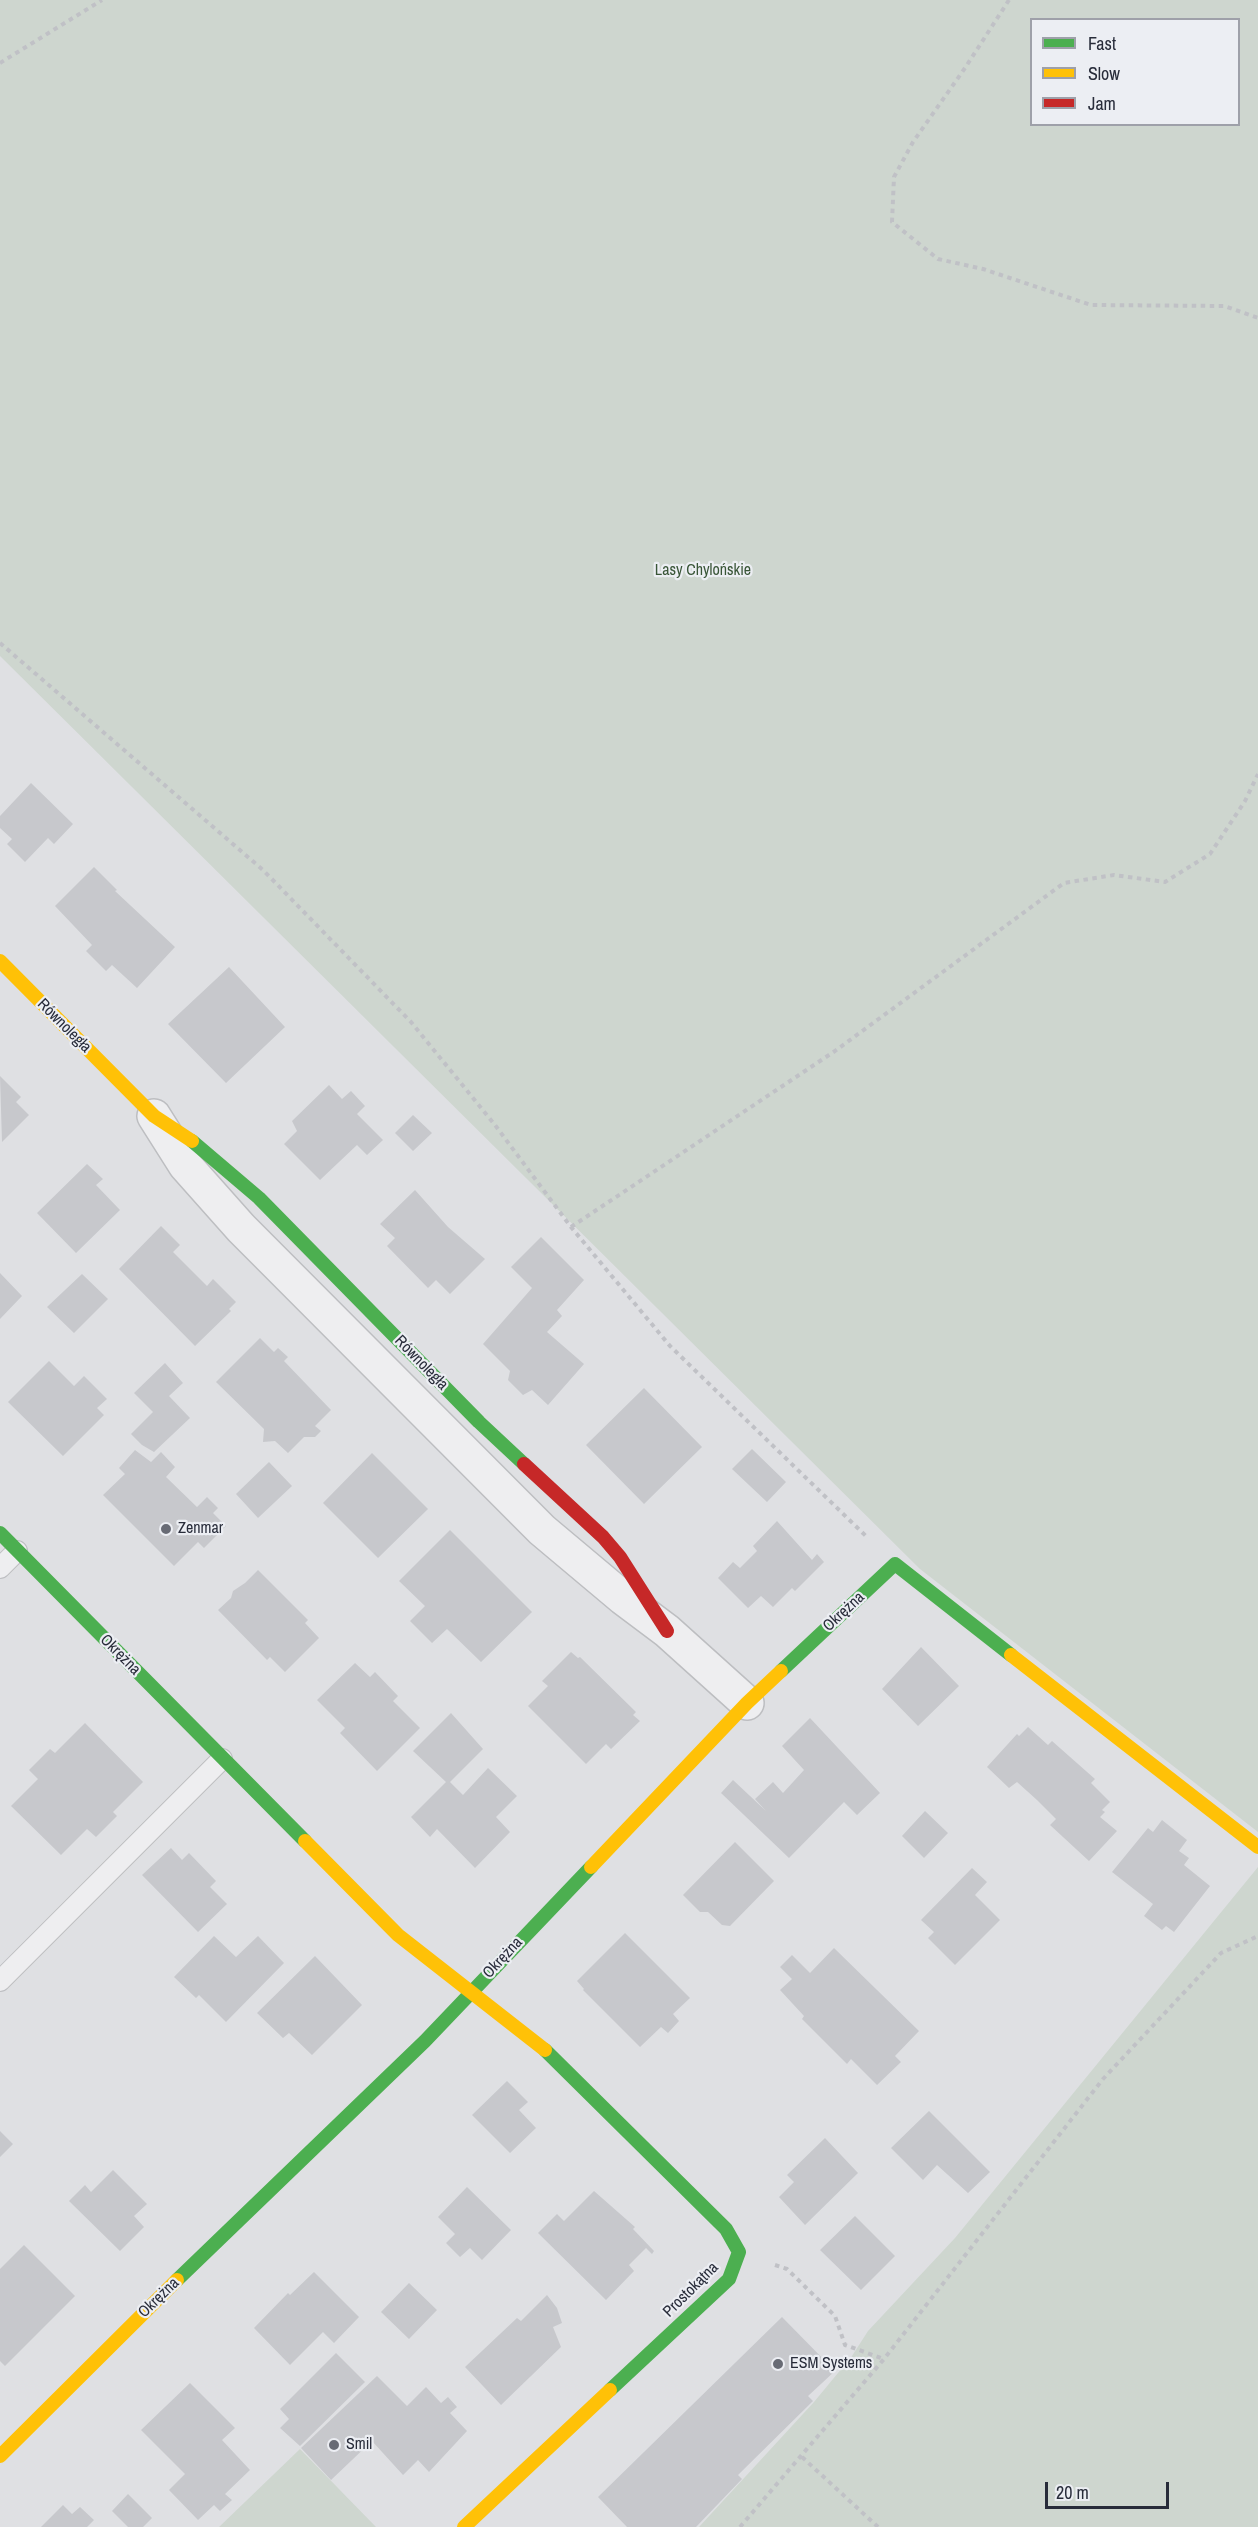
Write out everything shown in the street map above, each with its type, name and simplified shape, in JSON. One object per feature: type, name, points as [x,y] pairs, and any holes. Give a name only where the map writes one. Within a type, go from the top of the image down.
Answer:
[{"type":"street","name":"Równoległa","points":[[0,961],[154,1116],[185,1166],[241,1228],[483,1472],[542,1530],[622,1598],[667,1631],[747,1703]]},
{"type":"street","name":"Okrężna","points":[[0,1533],[398,1935],[473,1991]]},
{"type":"street","name":"Okrężna","points":[[0,2456],[132,2324],[425,2041],[747,1703],[895,1564]]},
{"type":"street","points":[[895,1564],[1258,1847]]},
{"type":"street","points":[[473,1991],[544,2049],[726,2229],[739,2252]]},
{"type":"street","name":"Prostokątna","points":[[464,2527],[729,2279],[739,2252]]},
{"type":"lane","points":[[0,1568],[17,1551]]},
{"type":"lane","points":[[0,1981],[222,1759]]},
{"type":"path","points":[[0,63],[102,0]]},
{"type":"path","points":[[1009,0],[913,142],[894,177],[892,222],[938,259],[983,269],[1091,305],[1224,306],[1258,318]]},
{"type":"path","points":[[0,643],[262,870],[411,1022],[495,1125],[571,1227],[670,1346],[895,1564]]},
{"type":"path","points":[[571,1227],[835,1052],[1064,884],[1114,875],[1165,882],[1210,854],[1245,801],[1258,774]]},
{"type":"path","points":[[740,2527],[884,2358],[1103,2079],[1221,1953],[1258,1935]]},
{"type":"path","points":[[739,2252],[787,2269],[835,2316],[845,2345],[884,2358]]},
{"type":"path","points":[[802,2457],[878,2527]]},
{"type":"green space","name":"Lasy Chylońskie","points":[[0,0],[1258,0],[1258,1832],[920,1569],[0,656]]},
{"type":"green space","points":[[1258,1867],[1258,2527],[699,2527],[814,2402],[852,2356],[868,2331],[955,2238]]},
{"type":"green space","points":[[300,2449],[376,2527],[219,2527]]},
{"type":"building","points":[[31,783],[73,824],[54,844],[48,838],[25,862],[7,844],[12,839],[0,828],[0,816]]},
{"type":"building","points":[[94,867],[117,890],[115,891],[175,947],[137,988],[112,965],[106,971],[86,951],[92,945],[55,906]]},
{"type":"building","points":[[229,967],[285,1027],[226,1083],[168,1024]]},
{"type":"building","points":[[0,1076],[21,1097],[16,1102],[29,1115],[2,1142]]},
{"type":"building","points":[[329,1085],[342,1099],[351,1091],[365,1106],[357,1114],[383,1140],[367,1155],[357,1145],[320,1180],[284,1144],[297,1131],[292,1121]]},
{"type":"building","points":[[413,1115],[432,1133],[413,1151],[395,1133]]},
{"type":"building","points":[[87,1164],[103,1179],[96,1185],[120,1210],[76,1253],[37,1213]]},
{"type":"building","points":[[415,1190],[448,1227],[485,1259],[450,1294],[436,1280],[428,1288],[387,1246],[395,1238],[380,1224]]},
{"type":"building","points":[[161,1226],[180,1245],[173,1252],[207,1286],[213,1279],[236,1302],[229,1309],[231,1311],[195,1346],[119,1269]]},
{"type":"building","points":[[541,1237],[584,1280],[557,1310],[562,1316],[547,1332],[584,1364],[548,1405],[532,1390],[523,1395],[508,1380],[510,1371],[483,1344],[532,1288],[511,1267]]},
{"type":"building","points":[[0,1273],[22,1296],[0,1319]]},
{"type":"building","points":[[82,1274],[108,1299],[74,1333],[47,1307]]},
{"type":"building","points":[[260,1338],[274,1352],[278,1348],[288,1357],[284,1361],[331,1410],[315,1426],[321,1431],[315,1437],[304,1437],[288,1453],[275,1441],[263,1442],[264,1429],[216,1382]]},
{"type":"building","points":[[49,1361],[74,1386],[84,1376],[107,1399],[97,1408],[104,1415],[63,1456],[8,1402]]},
{"type":"building","points":[[165,1363],[183,1383],[169,1396],[190,1418],[154,1452],[142,1445],[131,1434],[153,1412],[134,1393]]},
{"type":"building","points":[[644,1388],[702,1447],[644,1504],[586,1445]]},
{"type":"building","points":[[752,1449],[786,1482],[767,1502],[732,1469]]},
{"type":"building","points":[[135,1450],[151,1462],[161,1452],[175,1467],[166,1477],[197,1507],[207,1497],[218,1508],[213,1513],[226,1526],[204,1548],[198,1542],[174,1566],[103,1495],[125,1474],[119,1468]]},
{"type":"building","points":[[372,1453],[428,1509],[378,1558],[323,1503]]},
{"type":"building","points":[[269,1462],[292,1486],[258,1518],[236,1494]]},
{"type":"building","points":[[777,1521],[812,1560],[817,1554],[824,1562],[795,1591],[792,1588],[773,1607],[761,1596],[748,1608],[718,1578],[733,1562],[740,1568],[757,1551],[753,1546]]},
{"type":"building","points":[[450,1530],[532,1612],[481,1662],[447,1629],[432,1643],[410,1621],[425,1606],[399,1581]]},
{"type":"building","points":[[258,1570],[308,1620],[305,1623],[319,1638],[285,1672],[270,1657],[267,1660],[218,1610],[231,1598],[233,1591]]},
{"type":"building","points":[[921,1647],[959,1686],[918,1726],[882,1689]]},
{"type":"building","points":[[571,1652],[578,1658],[580,1657],[636,1712],[633,1715],[640,1721],[611,1749],[606,1744],[586,1764],[528,1706],[548,1686],[542,1681]]},
{"type":"building","points":[[355,1663],[370,1677],[375,1672],[398,1696],[393,1701],[420,1728],[377,1771],[340,1733],[345,1728],[317,1700]]},
{"type":"building","points":[[451,1713],[483,1749],[450,1782],[463,1795],[488,1768],[517,1796],[496,1817],[510,1832],[475,1868],[437,1829],[430,1837],[411,1817],[446,1782],[413,1751]]},
{"type":"building","points":[[810,1718],[880,1793],[857,1815],[844,1802],[789,1858],[721,1793],[733,1780],[766,1811],[755,1799],[773,1782],[783,1793],[804,1770],[782,1746]]},
{"type":"building","points":[[85,1723],[143,1782],[113,1812],[117,1816],[96,1837],[87,1829],[61,1855],[11,1806],[38,1779],[29,1770],[50,1749],[55,1753]]},
{"type":"building","points":[[1028,1727],[1048,1745],[1052,1741],[1095,1779],[1091,1783],[1110,1802],[1102,1810],[1105,1812],[1100,1817],[1117,1831],[1089,1861],[1050,1825],[1056,1819],[1037,1800],[1017,1782],[1009,1788],[987,1767],[1017,1734],[1019,1736]]},
{"type":"building","points":[[925,1811],[948,1833],[924,1858],[902,1836]]},
{"type":"building","points":[[1162,1820],[1187,1840],[1179,1851],[1189,1858],[1184,1865],[1210,1886],[1174,1932],[1166,1926],[1162,1930],[1144,1916],[1153,1904],[1112,1872],[1148,1828],[1153,1832]]},
{"type":"building","points":[[735,1842],[774,1881],[730,1926],[722,1925],[708,1912],[700,1912],[683,1895]]},
{"type":"building","points":[[171,1848],[182,1860],[189,1853],[216,1881],[210,1887],[227,1904],[198,1932],[142,1875]]},
{"type":"building","points":[[972,1868],[987,1882],[975,1895],[1000,1920],[955,1965],[928,1938],[934,1932],[921,1920]]},
{"type":"building","points":[[625,1933],[690,1998],[673,2014],[679,2021],[668,2033],[661,2027],[640,2047],[583,1990],[577,1981]]},
{"type":"building","points":[[214,1936],[236,1957],[258,1936],[284,1963],[226,2022],[199,1995],[196,1998],[174,1977]]},
{"type":"building","points":[[834,1948],[919,2031],[895,2056],[901,2062],[877,2085],[851,2059],[847,2064],[802,2019],[804,2016],[780,1990],[792,1979],[780,1967],[792,1955],[810,1973]]},
{"type":"building","points":[[315,1956],[362,2005],[312,2055],[289,2033],[283,2038],[257,2013]]},
{"type":"building","points":[[507,2081],[528,2102],[519,2110],[536,2128],[510,2153],[472,2115]]},
{"type":"building","points":[[929,2111],[990,2172],[968,2193],[937,2165],[923,2180],[891,2148]]},
{"type":"building","points":[[0,2131],[13,2144],[0,2157]]},
{"type":"building","points":[[825,2138],[858,2173],[805,2225],[779,2197],[794,2182],[787,2175]]},
{"type":"building","points":[[113,2170],[147,2204],[134,2216],[144,2227],[120,2251],[69,2201],[85,2185],[91,2192]]},
{"type":"building","points":[[467,2187],[511,2230],[482,2260],[470,2248],[460,2257],[446,2243],[455,2234],[438,2217]]},
{"type":"building","points":[[594,2191],[635,2227],[633,2229],[654,2251],[652,2254],[646,2248],[629,2265],[634,2271],[606,2300],[538,2233],[557,2214],[564,2221]]},
{"type":"building","points":[[855,2216],[895,2256],[861,2290],[820,2250]]},
{"type":"building","points":[[24,2245],[75,2296],[5,2366],[0,2361],[0,2269]]},
{"type":"building","points":[[314,2272],[359,2317],[334,2343],[323,2332],[290,2365],[254,2328],[288,2293],[290,2295]]},
{"type":"building","points":[[409,2283],[437,2310],[409,2339],[381,2312]]},
{"type":"building","points":[[547,2295],[557,2308],[562,2323],[553,2327],[561,2347],[501,2405],[465,2367],[517,2318],[521,2321]]},
{"type":"building","points":[[782,2317],[835,2371],[808,2396],[813,2401],[738,2475],[742,2479],[696,2527],[627,2527],[598,2497]]},
{"type":"building","points":[[336,2353],[365,2382],[300,2446],[280,2428],[289,2419],[280,2409]]},
{"type":"building","points":[[377,2376],[407,2406],[426,2387],[441,2403],[448,2397],[457,2407],[450,2413],[467,2431],[429,2472],[418,2460],[403,2475],[372,2441],[331,2480],[301,2448]]},
{"type":"building","points":[[190,2383],[235,2428],[222,2440],[250,2470],[225,2494],[232,2500],[220,2511],[214,2505],[198,2520],[169,2490],[185,2474],[141,2430]]},
{"type":"building","points":[[128,2494],[152,2518],[143,2527],[128,2527],[112,2511]]},
{"type":"building","points":[[63,2505],[72,2514],[80,2507],[94,2520],[87,2527],[41,2527]]},
{"type":"traffic: fast","points":[[192,1141],[259,1198],[479,1422],[524,1464]]},
{"type":"traffic: fast","points":[[0,1533],[305,1841]]},
{"type":"traffic: fast","points":[[781,1671],[895,1564],[1011,1655]]},
{"type":"traffic: fast","points":[[177,2280],[425,2041],[591,1867]]},
{"type":"traffic: fast","points":[[545,2050],[726,2229],[739,2252],[729,2279],[610,2390]]},
{"type":"traffic: slow","points":[[0,961],[154,1116],[192,1141]]},
{"type":"traffic: slow","points":[[1011,1655],[1258,1847]]},
{"type":"traffic: slow","points":[[591,1867],[747,1703],[781,1671]]},
{"type":"traffic: slow","points":[[305,1841],[398,1935],[545,2050]]},
{"type":"traffic: slow","points":[[0,2456],[177,2280]]},
{"type":"traffic: slow","points":[[464,2527],[610,2390]]},
{"type":"traffic: jam","points":[[524,1464],[603,1537],[620,1557],[667,1631]]},
{"type":"place","name":"Zenmar","points":[[166,1529]]},
{"type":"place","name":"ESM Systems","points":[[778,2364]]},
{"type":"place","name":"Smil","points":[[334,2445]]}]
